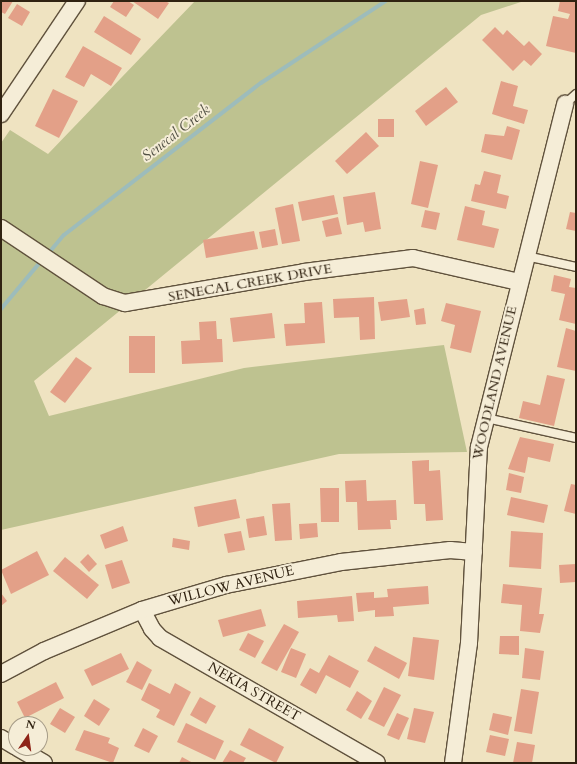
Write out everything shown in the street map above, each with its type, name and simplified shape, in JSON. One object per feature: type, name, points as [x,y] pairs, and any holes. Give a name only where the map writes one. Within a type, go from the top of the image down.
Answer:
[{"type":"street","points":[[1,114],[77,1]]},
{"type":"street","name":"WOODLAND AVENUE","points":[[454,763],[469,643],[474,552],[475,476],[486,418],[519,282],[572,101]]},
{"type":"street","name":"SENECAL CREEK DRIVE","points":[[1,228],[103,296],[125,304],[304,272],[413,258],[519,282]]},
{"type":"street","name":"WILLOW AVENUE","points":[[1,674],[51,648],[142,610],[212,588],[302,568],[450,550],[474,552]]},
{"type":"street","name":"NEKIA STREET","points":[[142,610],[152,629],[160,638],[377,763]]},
{"type":"street","points":[[32,756],[44,763]]},
{"type":"lane","points":[[526,256],[576,267]]},
{"type":"lane","points":[[486,418],[576,438]]},
{"type":"green space","points":[[195,1],[524,1],[481,15],[34,381],[49,416],[244,368],[444,345],[467,452],[339,454],[1,530],[1,143],[10,130],[48,154]]},
{"type":"building","points":[[1,1],[13,1],[5,14],[1,12]]},
{"type":"building","points":[[114,1],[128,1],[134,5],[126,17],[110,7]]},
{"type":"building","points":[[132,1],[165,1],[169,3],[158,19]]},
{"type":"building","points":[[560,1],[576,1],[576,53],[546,46],[553,16],[568,19],[570,14],[558,11]]},
{"type":"building","points":[[17,4],[30,12],[22,26],[8,18]]},
{"type":"building","points":[[104,16],[141,39],[131,55],[94,32]]},
{"type":"building","points":[[495,27],[503,35],[507,30],[524,46],[529,41],[542,54],[531,66],[524,60],[513,71],[482,40]]},
{"type":"building","points":[[83,46],[122,68],[111,86],[91,74],[84,87],[65,77]]},
{"type":"building","points":[[501,81],[518,86],[513,106],[528,110],[524,124],[492,114]]},
{"type":"building","points":[[446,87],[458,102],[426,126],[415,111]]},
{"type":"building","points":[[53,89],[78,101],[59,138],[35,126]]},
{"type":"building","points":[[378,119],[394,119],[394,137],[378,137]]},
{"type":"building","points":[[507,126],[520,130],[512,160],[481,152],[485,134],[504,136]]},
{"type":"building","points":[[366,132],[379,146],[347,174],[335,161]]},
{"type":"building","points":[[420,161],[438,165],[428,208],[411,204]]},
{"type":"building","points":[[484,171],[501,175],[497,193],[509,196],[506,209],[471,201],[475,184],[480,185]]},
{"type":"building","points":[[375,192],[381,229],[365,232],[363,222],[347,225],[343,197]]},
{"type":"building","points":[[334,195],[338,214],[302,221],[298,202]]},
{"type":"building","points":[[293,204],[300,241],[282,244],[275,208]]},
{"type":"building","points":[[465,206],[485,211],[482,225],[499,229],[494,248],[457,240]]},
{"type":"building","points":[[425,210],[440,213],[436,230],[421,227]]},
{"type":"building","points":[[570,212],[576,213],[576,231],[566,229]]},
{"type":"building","points":[[338,217],[342,234],[326,237],[322,221]]},
{"type":"building","points":[[275,229],[278,245],[262,248],[259,232]]},
{"type":"building","points":[[254,231],[258,249],[206,258],[203,240]]},
{"type":"building","points":[[554,275],[571,279],[569,287],[576,288],[576,324],[559,320],[565,294],[551,291]]},
{"type":"building","points":[[374,297],[375,339],[360,340],[359,317],[334,318],[333,299]]},
{"type":"building","points":[[407,299],[410,317],[381,321],[378,302]]},
{"type":"building","points":[[322,302],[325,343],[286,346],[284,324],[305,323],[304,303]]},
{"type":"building","points":[[446,303],[481,311],[471,353],[450,348],[455,325],[441,321]]},
{"type":"building","points":[[424,308],[426,324],[416,325],[414,310]]},
{"type":"building","points":[[272,313],[275,338],[233,342],[230,318]]},
{"type":"building","points":[[216,321],[217,339],[222,339],[223,362],[182,364],[181,341],[200,340],[199,322]]},
{"type":"building","points":[[566,328],[576,331],[576,371],[557,367]]},
{"type":"building","points":[[129,336],[155,336],[155,373],[129,373]]},
{"type":"building","points":[[76,357],[92,368],[65,403],[50,392]]},
{"type":"building","points":[[547,375],[565,379],[554,426],[519,418],[523,401],[540,405]]},
{"type":"building","points":[[520,437],[554,444],[550,462],[528,457],[525,473],[508,469]]},
{"type":"building","points":[[429,460],[429,471],[440,470],[443,520],[426,521],[425,504],[414,504],[412,461]]},
{"type":"building","points":[[509,473],[524,477],[521,493],[506,490]]},
{"type":"building","points":[[366,480],[367,501],[396,500],[397,520],[390,520],[391,529],[358,530],[357,502],[346,502],[345,481]]},
{"type":"building","points":[[571,484],[576,485],[576,514],[564,511]]},
{"type":"building","points":[[320,488],[339,488],[339,522],[321,522]]},
{"type":"building","points":[[511,497],[548,505],[544,523],[507,515]]},
{"type":"building","points":[[236,499],[240,518],[198,527],[194,507]]},
{"type":"building","points":[[290,503],[292,540],[275,541],[272,504]]},
{"type":"building","points":[[264,516],[267,535],[249,538],[246,519]]},
{"type":"building","points":[[317,523],[318,537],[300,539],[299,524]]},
{"type":"building","points":[[123,526],[128,541],[105,549],[100,535]]},
{"type":"building","points":[[241,531],[245,550],[228,553],[224,534]]},
{"type":"building","points":[[511,531],[543,533],[541,569],[509,567]]},
{"type":"building","points":[[173,538],[190,541],[189,550],[172,547]]},
{"type":"building","points":[[37,551],[49,575],[11,594],[1,570]]},
{"type":"building","points":[[88,554],[97,564],[89,572],[80,562]]},
{"type":"building","points":[[65,557],[99,585],[87,599],[53,571]]},
{"type":"building","points":[[122,560],[130,583],[112,589],[105,565]]},
{"type":"building","points":[[576,564],[576,582],[560,583],[559,565]]},
{"type":"building","points":[[503,584],[542,588],[539,614],[544,614],[540,633],[520,631],[522,605],[501,603]]},
{"type":"building","points":[[428,586],[429,604],[393,607],[394,616],[375,617],[375,610],[358,612],[356,593],[374,592],[374,598],[388,597],[387,589]]},
{"type":"building","points":[[1,593],[7,601],[1,606]]},
{"type":"building","points":[[352,596],[354,621],[338,622],[337,615],[298,618],[297,601]]},
{"type":"building","points":[[261,609],[266,626],[223,637],[218,620]]},
{"type":"building","points":[[284,624],[299,632],[277,671],[261,663]]},
{"type":"building","points":[[248,633],[264,641],[255,658],[239,650]]},
{"type":"building","points":[[500,636],[519,636],[519,655],[499,654]]},
{"type":"building","points":[[413,637],[439,640],[434,680],[408,676]]},
{"type":"building","points":[[375,646],[407,663],[399,679],[367,661]]},
{"type":"building","points":[[291,648],[306,654],[296,678],[281,672]]},
{"type":"building","points":[[525,648],[544,651],[540,680],[522,678]]},
{"type":"building","points":[[121,653],[129,669],[92,686],[84,670]]},
{"type":"building","points":[[329,655],[359,671],[350,688],[326,675],[316,694],[300,685],[310,668],[319,673]]},
{"type":"building","points":[[137,661],[152,670],[142,690],[126,682]]},
{"type":"building","points":[[56,682],[64,698],[29,716],[24,716],[17,702]]},
{"type":"building","points":[[149,683],[170,694],[175,683],[191,692],[174,726],[156,717],[160,710],[141,700]]},
{"type":"building","points":[[384,687],[401,695],[384,727],[368,719]]},
{"type":"building","points":[[521,689],[539,692],[532,734],[514,731]]},
{"type":"building","points":[[357,691],[372,701],[361,719],[346,710]]},
{"type":"building","points":[[200,697],[216,706],[206,724],[190,715]]},
{"type":"building","points":[[94,699],[110,709],[99,726],[84,716]]},
{"type":"building","points":[[60,708],[75,717],[65,733],[50,724]]},
{"type":"building","points":[[414,708],[434,712],[425,743],[407,739]]},
{"type":"building","points":[[397,713],[409,718],[399,740],[387,735]]},
{"type":"building","points":[[493,713],[512,717],[508,735],[489,730]]},
{"type":"building","points":[[186,723],[224,741],[215,760],[177,742]]},
{"type":"building","points":[[143,728],[158,736],[149,753],[134,746]]},
{"type":"building","points":[[249,728],[284,747],[276,763],[240,745]]},
{"type":"building","points":[[84,730],[110,738],[108,743],[119,748],[113,763],[75,750]]},
{"type":"building","points":[[490,735],[509,739],[505,756],[486,752]]},
{"type":"building","points":[[517,742],[535,745],[532,763],[513,763]]},
{"type":"building","points":[[230,750],[246,758],[243,763],[222,763]]},
{"type":"building","points":[[182,757],[193,763],[179,763]]},
{"type":"waterway","name":"Senecal Creek","points":[[47,255],[64,235],[261,83],[386,1]]},
{"type":"waterway","name":"Senecal Creek","points":[[1,309],[42,260]]}]
